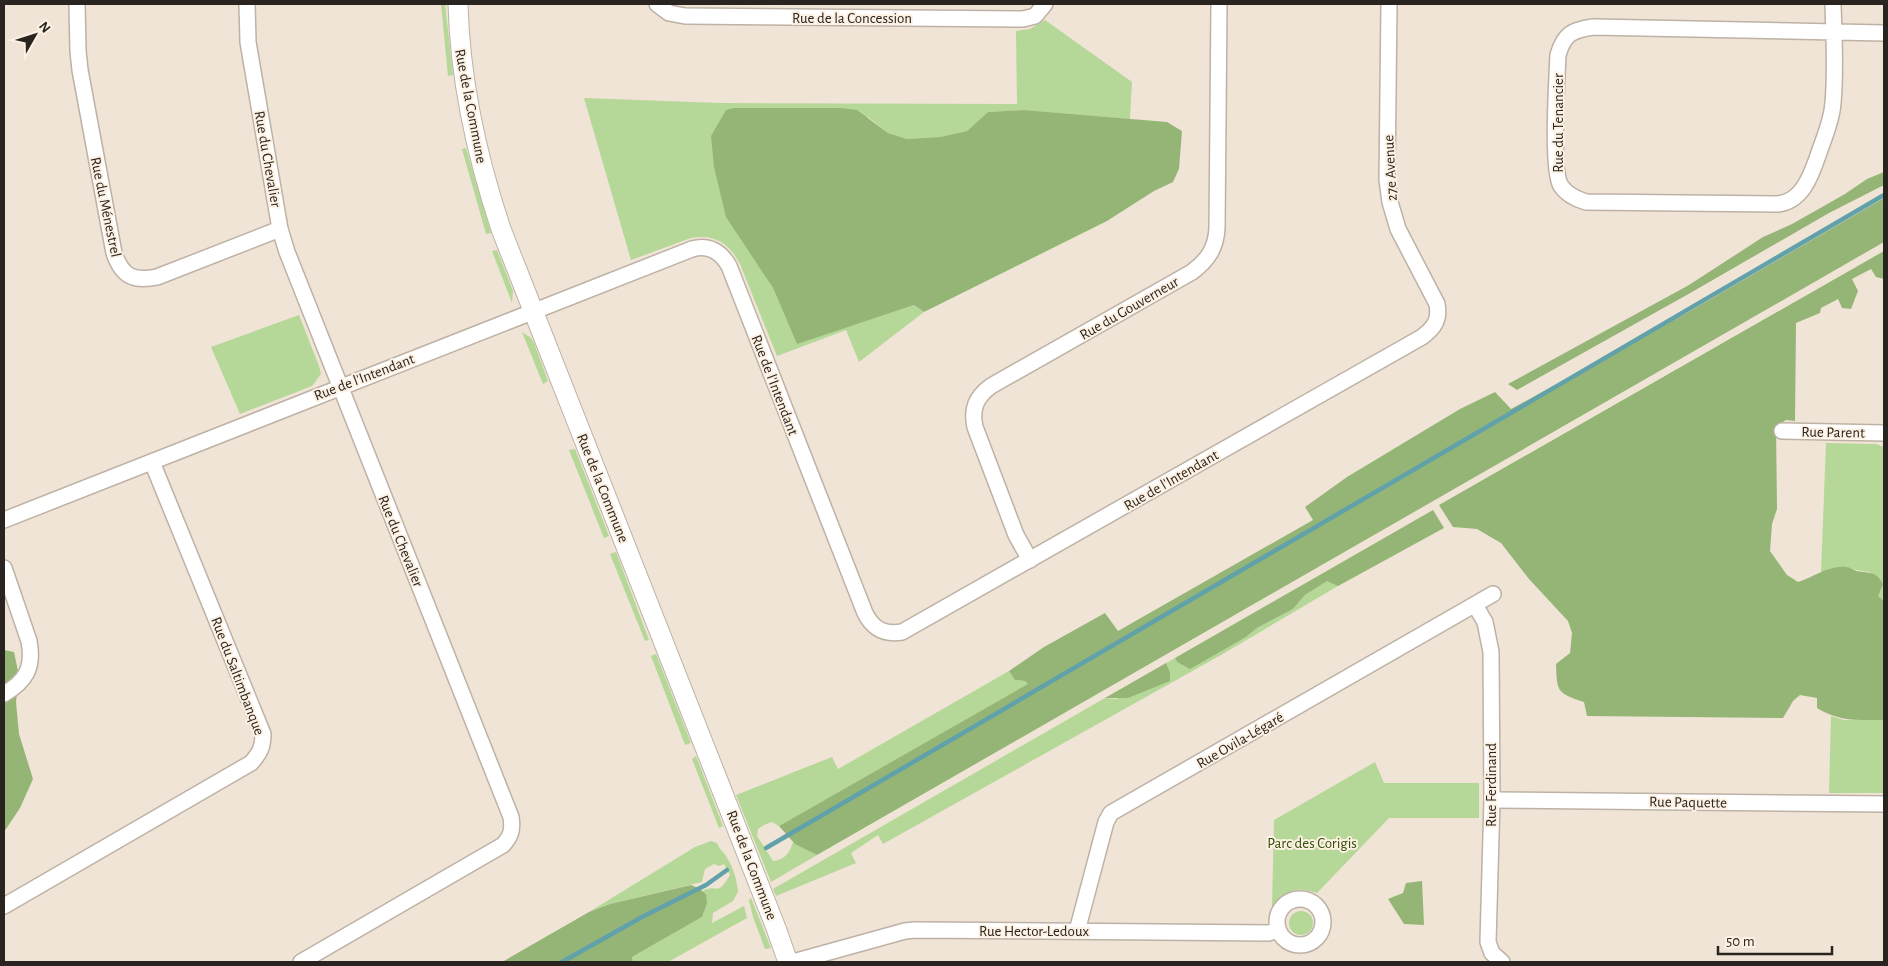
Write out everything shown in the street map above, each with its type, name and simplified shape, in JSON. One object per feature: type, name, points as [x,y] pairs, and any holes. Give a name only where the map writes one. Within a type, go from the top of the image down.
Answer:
[{"type":"street","name":"Rue du Ménestrel","points":[[78,4],[80,70],[114,253],[121,269],[128,275],[136,278],[157,277],[280,229]]},
{"type":"street","name":"Rue du Chevalier","points":[[247,4],[248,48],[280,229],[287,252],[511,817],[513,827],[511,834],[503,845],[301,962]]},
{"type":"street","name":"Rue de la Commune","points":[[458,4],[459,41],[474,130],[485,179],[501,229],[788,962]]},
{"type":"street","name":"Rue de la Concession","points":[[658,4],[669,13],[685,16],[1022,19],[1035,16],[1045,4]]},
{"type":"street","name":"Rue du Gouverneur","points":[[1030,560],[1016,535],[975,427],[973,411],[975,404],[979,396],[991,386],[1192,272],[1209,257],[1216,241],[1217,228],[1219,4]]},
{"type":"street","name":"27e Avenue","points":[[1389,4],[1387,180],[1390,202],[1398,229],[1437,304],[1437,320]]},
{"type":"street","points":[[1833,4],[1834,32],[1884,33]]},
{"type":"street","name":"Rue du Tenancier","points":[[1593,27],[1834,32],[1834,104],[1830,122],[1810,178],[1793,198],[1784,203],[1777,204],[1586,202],[1577,199],[1560,185],[1557,176],[1556,155],[1558,55],[1561,44],[1573,32],[1593,27]]},
{"type":"street","name":"Rue de l'Intendant","points":[[4,520],[692,248],[707,247],[713,249],[729,266],[870,622],[888,633],[902,632],[1422,337],[1434,326],[1437,320]]},
{"type":"street","name":"Rue Parent","points":[[1782,431],[1884,433]]},
{"type":"street","name":"Rue du Saltimbanque","points":[[4,906],[250,763],[259,754],[263,744],[264,734],[152,462]]},
{"type":"street","points":[[4,568],[31,651],[31,662],[21,683],[4,694]]},
{"type":"street","name":"Rue Ovila-Légaré","points":[[1077,931],[1106,822],[1111,813],[1493,594]]},
{"type":"street","name":"Rue Ferdinand","points":[[1475,605],[1485,622],[1490,652],[1492,800],[1488,942],[1492,953],[1502,962]]},
{"type":"street","name":"Rue Paquette","points":[[1492,800],[1884,804]]},
{"type":"street","name":"Rue Hector-Ledoux","points":[[793,962],[905,931],[1269,933],[1278,930]]},
{"type":"green space","points":[[441,4],[445,4],[453,75],[448,76]]},
{"type":"green space","points":[[1045,20],[1132,82],[1130,119],[1024,110],[988,112],[967,131],[940,137],[907,139],[888,133],[868,117],[756,261],[773,288],[797,343],[914,305],[924,312],[859,362],[846,330],[777,356],[740,264],[726,245],[714,239],[707,237],[691,238],[631,260],[584,98],[720,103],[1017,104],[1016,31],[1030,29]]},
{"type":"green space","points":[[734,108],[840,108],[857,110],[888,133],[907,139],[940,137],[967,131],[988,112],[1024,110],[1167,122],[1182,131],[1179,169],[1173,182],[1154,191],[1107,221],[924,312],[914,305],[797,344],[773,288],[726,217],[714,167],[711,136],[726,110]]},
{"type":"green space","points":[[466,148],[491,233],[486,234],[462,149]]},
{"type":"green space","points":[[1884,172],[1884,185],[1829,213],[1517,390],[1508,384],[1689,285],[1763,237],[1792,224],[1845,194],[1867,179]]},
{"type":"green space","points":[[1884,198],[1884,242],[817,855],[795,844],[779,826],[1028,684],[1025,681],[1015,680],[1009,671],[1044,647],[1105,613],[1118,631],[1313,520],[1305,507],[1347,477],[1460,409],[1495,392],[1511,409],[1690,311]]},
{"type":"green space","points":[[497,250],[513,291],[512,303],[492,251]]},
{"type":"green space","points":[[1884,251],[1884,279],[1876,277],[1871,269],[1852,279],[1858,291],[1851,309],[1842,308],[1838,299],[1821,308],[1820,313],[1796,323],[1795,421],[1786,420],[1776,426],[1777,509],[1772,524],[1770,551],[1787,575],[1798,582],[1834,568],[1847,567],[1857,571],[1872,573],[1883,584],[1878,596],[1884,601],[1884,720],[1849,719],[1834,716],[1817,708],[1817,698],[1800,695],[1793,701],[1783,718],[1587,716],[1584,702],[1568,696],[1558,686],[1556,664],[1570,653],[1572,633],[1568,621],[1529,579],[1501,543],[1477,529],[1453,527],[1439,505]]},
{"type":"green space","points":[[299,315],[321,374],[312,386],[240,414],[211,347]]},
{"type":"green space","points":[[522,332],[531,338],[534,343],[548,381],[543,384]]},
{"type":"green space","points":[[1826,443],[1876,444],[1884,447],[1884,601],[1878,596],[1870,572],[1840,567],[1821,573]]},
{"type":"green space","points":[[575,449],[609,536],[604,538],[569,450]]},
{"type":"green space","points":[[1433,510],[1444,528],[1338,586],[1327,581],[1305,595],[1293,609],[1257,628],[1246,637],[1190,669],[1177,662],[1175,658]]},
{"type":"green space","points":[[616,552],[649,640],[645,641],[610,554]]},
{"type":"green space","points":[[1327,580],[1338,586],[1221,655],[883,844],[878,835],[851,853],[856,863],[776,896],[773,889],[1105,698],[1116,699],[1170,672],[1166,663],[1175,658],[1177,662],[1190,668],[1246,637],[1257,628],[1293,609],[1305,595]]},
{"type":"green space","points":[[4,650],[14,652],[19,676],[16,702],[19,734],[33,779],[20,808],[4,832]]},
{"type":"green space","points":[[656,654],[691,743],[685,745],[651,656]]},
{"type":"green space","points":[[1166,663],[1170,672],[1170,681],[1128,698],[1105,698]]},
{"type":"green space","points":[[1009,671],[1015,680],[1025,681],[1029,684],[779,826],[772,822],[758,829],[757,836],[773,861],[781,859],[786,855],[793,842],[817,855],[771,882],[736,795],[832,757],[838,769]]},
{"type":"green space","points":[[1831,716],[1844,720],[1884,720],[1884,793],[1829,793]]},
{"type":"green space","points":[[696,756],[723,826],[719,828],[692,759]]},
{"type":"green space","name":"Parc des Corigis","points":[[1375,762],[1384,783],[1479,783],[1479,818],[1389,818],[1317,893],[1302,890],[1292,891],[1282,897],[1272,908],[1274,820]]},
{"type":"green space","points":[[711,841],[717,843],[725,854],[734,874],[738,892],[733,901],[713,913],[712,923],[744,906],[747,918],[668,962],[633,962],[632,957],[702,917],[706,894],[702,891],[712,888],[718,889],[722,886],[730,875],[724,864],[719,866],[714,864],[705,869],[702,882],[610,904],[589,912],[695,847]]},
{"type":"green space","points":[[1422,881],[1424,925],[1404,924],[1388,899],[1403,893],[1406,883]]},
{"type":"green space","points":[[691,885],[706,894],[707,903],[702,917],[632,957],[633,962],[502,962],[589,912],[610,904]]},
{"type":"green space","points":[[751,898],[771,948],[765,949],[753,917],[749,900]]},
{"type":"green space","points":[[1301,911],[1306,912],[1312,918],[1312,928],[1306,934],[1301,935],[1296,934],[1290,928],[1289,923],[1290,918],[1296,912]]},
{"type":"waterway","points":[[766,848],[1884,195]]},
{"type":"waterway","points":[[562,962],[642,917],[706,885],[727,870]]}]
